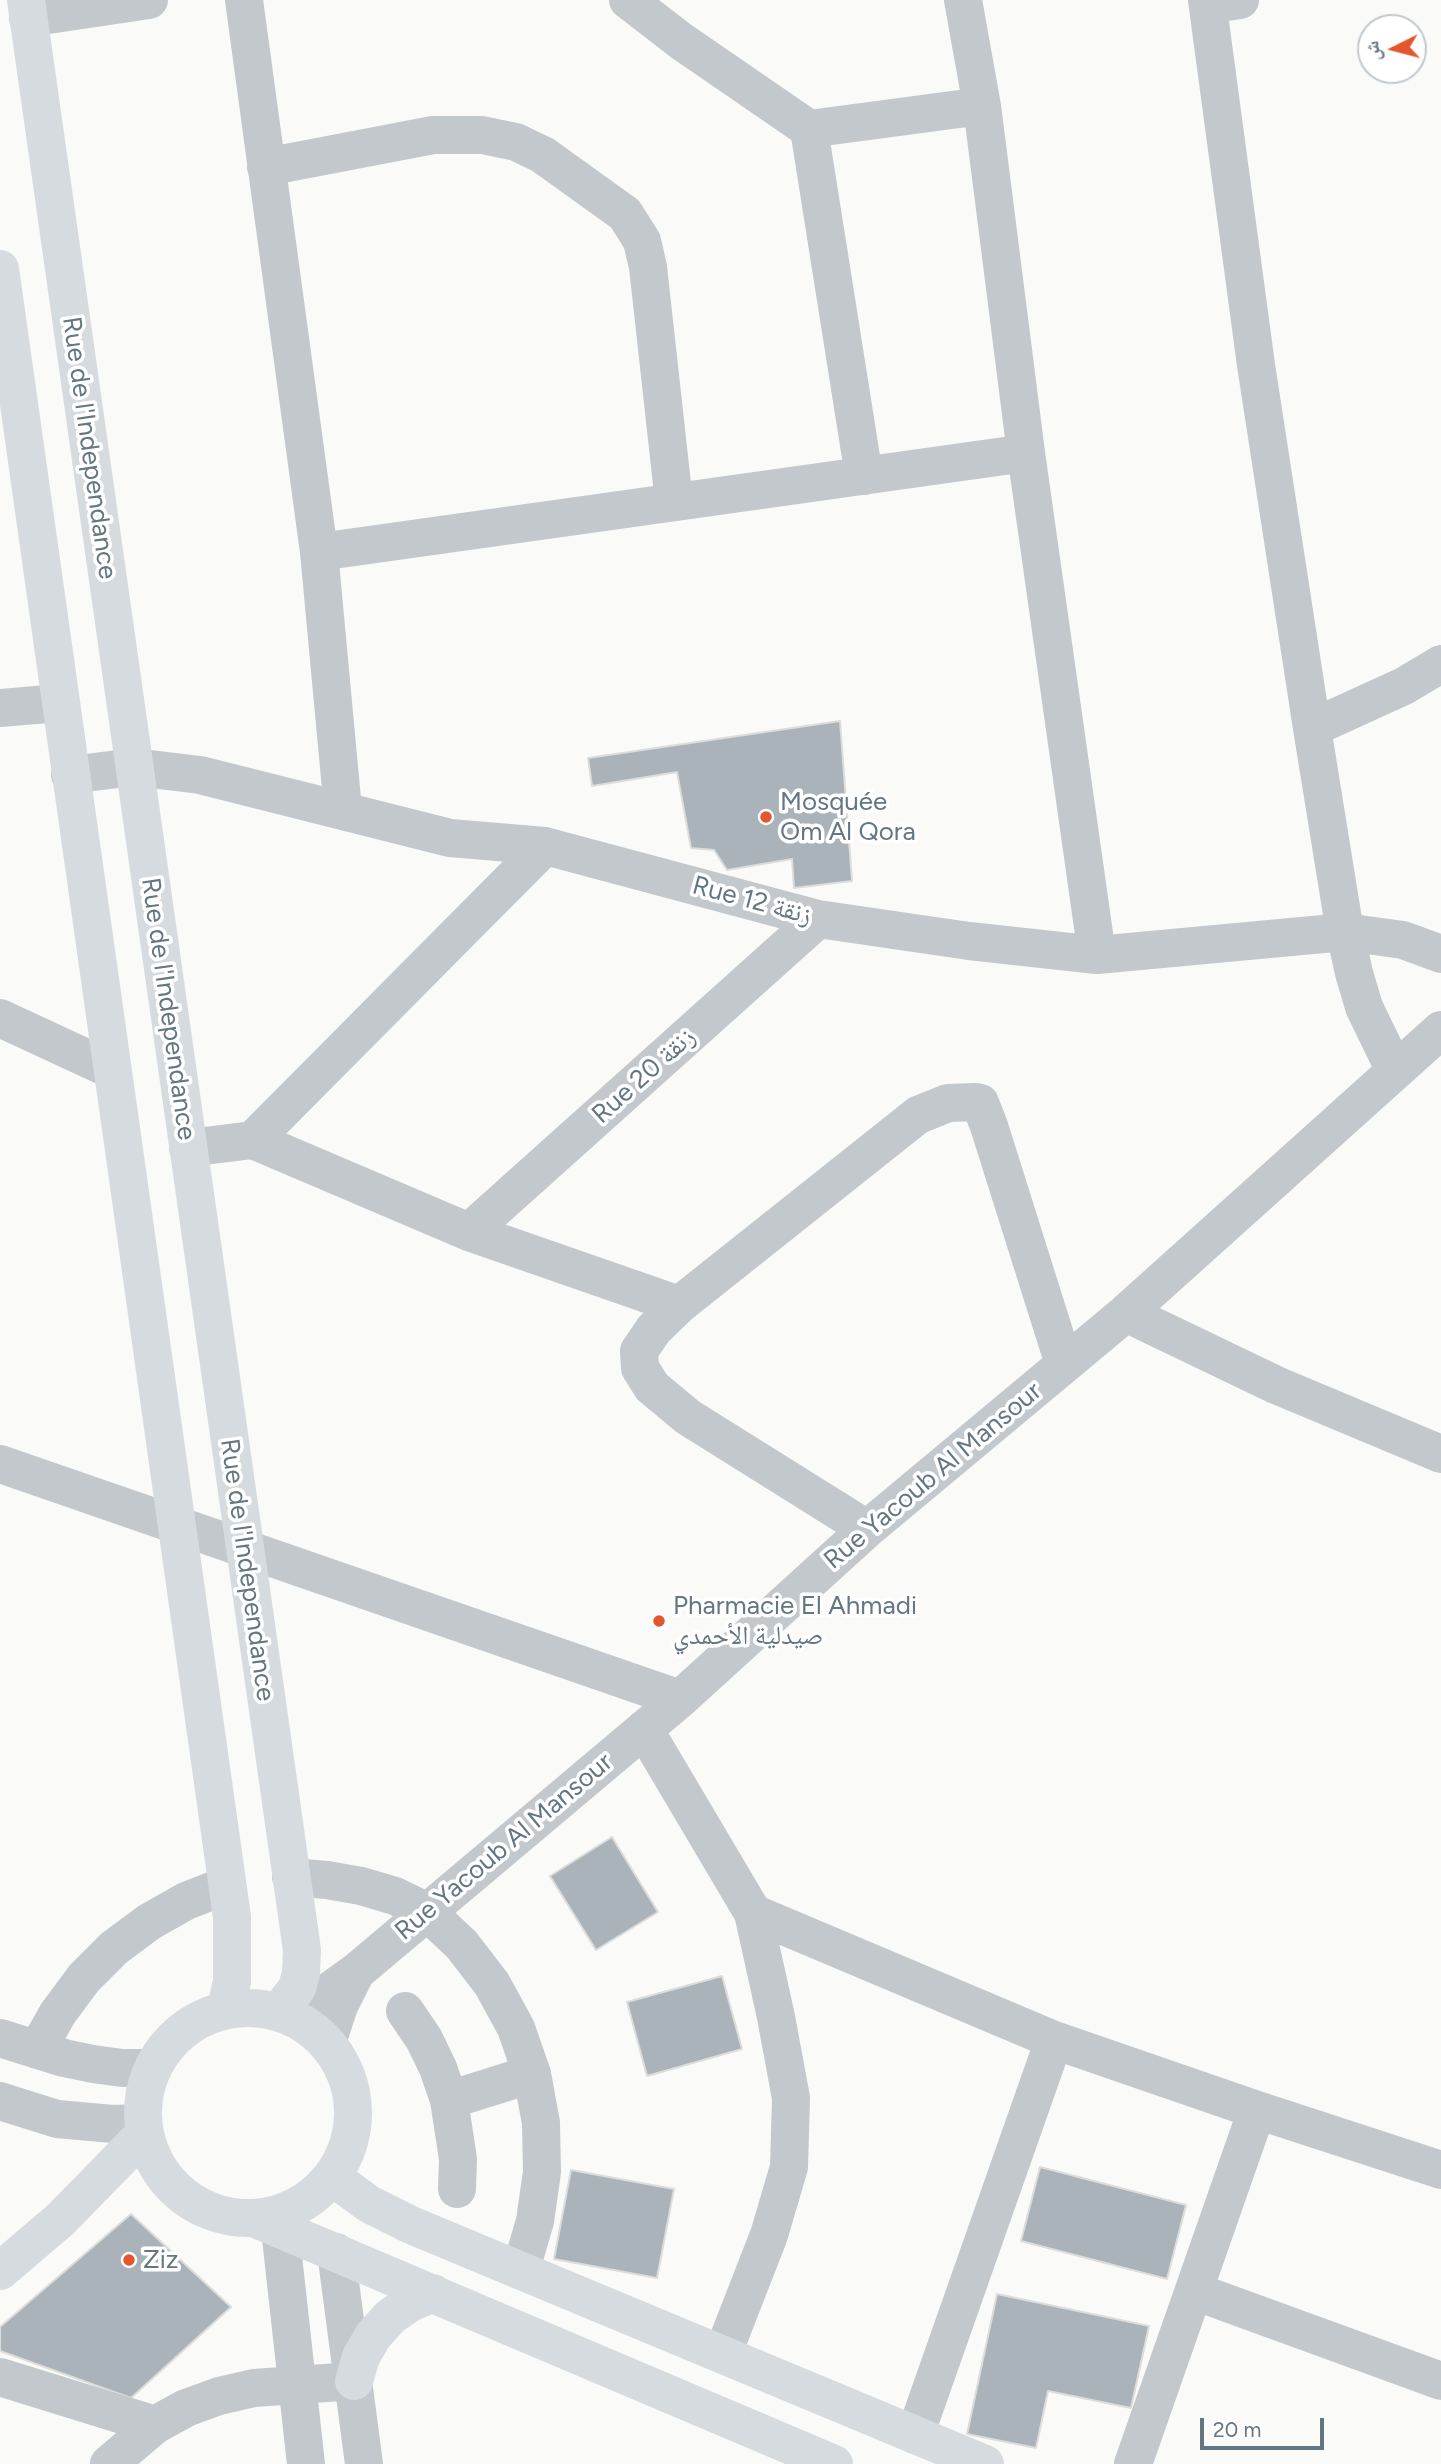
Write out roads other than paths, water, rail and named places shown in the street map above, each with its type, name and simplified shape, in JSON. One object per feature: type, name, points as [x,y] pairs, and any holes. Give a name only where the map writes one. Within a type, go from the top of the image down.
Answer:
[{"type":"main road","name":"Rue de l'Independance","points":[[27,9],[302,1962],[297,1988],[285,2014]]},
{"type":"main road","points":[[0,270],[227,1885],[234,1949],[232,1981],[226,2009]]},
{"type":"main road","points":[[268,2224],[278,2215],[299,2206],[317,2193],[332,2177],[344,2155],[351,2133],[353,2109],[350,2085],[341,2063],[327,2043],[310,2028],[285,2014],[244,2007],[226,2009],[203,2017],[182,2030],[165,2048],[152,2068],[144,2095],[143,2129],[152,2158],[165,2179],[183,2197],[205,2210],[268,2224],[834,2464]]},
{"type":"main road","points":[[0,2271],[61,2219],[143,2129]]},
{"type":"main road","points":[[332,2177],[390,2215],[985,2464]]},
{"type":"main road","points":[[61,2219],[111,2194],[165,2179]]},
{"type":"main road","points":[[354,2381],[361,2357],[373,2336],[390,2317],[410,2303],[433,2294]]},
{"type":"street","points":[[27,9],[149,0]]},
{"type":"street","points":[[243,0],[319,552],[343,810]]},
{"type":"street","points":[[628,0],[809,129],[982,106]]},
{"type":"street","points":[[963,0],[982,106],[1026,453],[1097,955]]},
{"type":"street","points":[[1218,2],[1256,365],[1311,729],[1354,973],[1364,1007],[1395,1071]]},
{"type":"street","points":[[809,129],[864,476]]},
{"type":"street","points":[[265,167],[433,135],[482,135],[516,142],[543,155],[625,214],[642,241],[648,268],[674,502]]},
{"type":"street","points":[[319,552],[1026,453]]},
{"type":"street","points":[[1311,729],[1404,686],[1441,664]]},
{"type":"street","points":[[0,708],[59,703]]},
{"type":"street","name":"Rue 12 زنقة","points":[[70,775],[134,767],[200,775],[450,838],[545,846],[818,919],[969,942],[1097,955],[1345,932],[1403,940],[1441,954]]},
{"type":"street","points":[[253,1140],[545,846]]},
{"type":"street","name":"Rue 20 زنقة","points":[[469,1232],[818,919]]},
{"type":"street","points":[[0,1018],[112,1070]]},
{"type":"street","name":"Rue Yacoub Al Mansour","points":[[285,2014],[324,1996],[356,1972],[680,1699],[867,1530],[1126,1313],[1441,1030]]},
{"type":"street","points":[[867,1530],[688,1417],[652,1387],[640,1368],[639,1352],[654,1329],[679,1305],[918,1115],[947,1103],[975,1102],[980,1103],[986,1118],[1064,1364]]},
{"type":"street","points":[[188,1147],[253,1140],[469,1232],[679,1305]]},
{"type":"street","points":[[1126,1313],[1276,1385],[1441,1454]]},
{"type":"street","points":[[0,1464],[680,1699]]},
{"type":"street","points":[[644,1729],[753,1913],[791,2098],[789,2167],[769,2235],[723,2353]]},
{"type":"street","points":[[291,1877],[361,1886],[395,1896],[426,1911],[462,1945],[492,1984],[516,2028],[532,2074],[541,2123],[542,2172],[535,2221],[521,2269]]},
{"type":"street","points":[[37,2050],[58,2013],[84,1978],[114,1948],[186,1901],[227,1885]]},
{"type":"street","points":[[753,1913],[1054,2040],[1441,2170]]},
{"type":"street","name":"Rue Yacoub Al Mansour","points":[[327,2043],[339,2006],[356,1972]]},
{"type":"street","points":[[405,2011],[424,2039],[449,2100],[458,2159],[457,2189]]},
{"type":"street","points":[[0,2038],[93,2064],[152,2068]]},
{"type":"street","points":[[915,2435],[1054,2040]]},
{"type":"street","points":[[449,2100],[532,2074]]},
{"type":"street","points":[[0,2101],[57,2119],[143,2129]]},
{"type":"street","points":[[1133,2464],[1257,2110]]},
{"type":"street","points":[[268,2224],[297,2385],[306,2464]]},
{"type":"street","points":[[336,2252],[364,2464]]},
{"type":"street","points":[[1194,2291],[1441,2381]]},
{"type":"street","points":[[0,2377],[155,2425]]},
{"type":"street","points":[[109,2464],[155,2425],[186,2408],[219,2396],[254,2388],[354,2381]]},
{"type":"place","name":"Mosquée Om Al Qora","points":[[766,817]]},
{"type":"place","name":"Pharmacie El Ahmadi صيدلية الأحمدي","points":[[659,1621]]},
{"type":"place","name":"Ziz","points":[[129,2260]]}]
